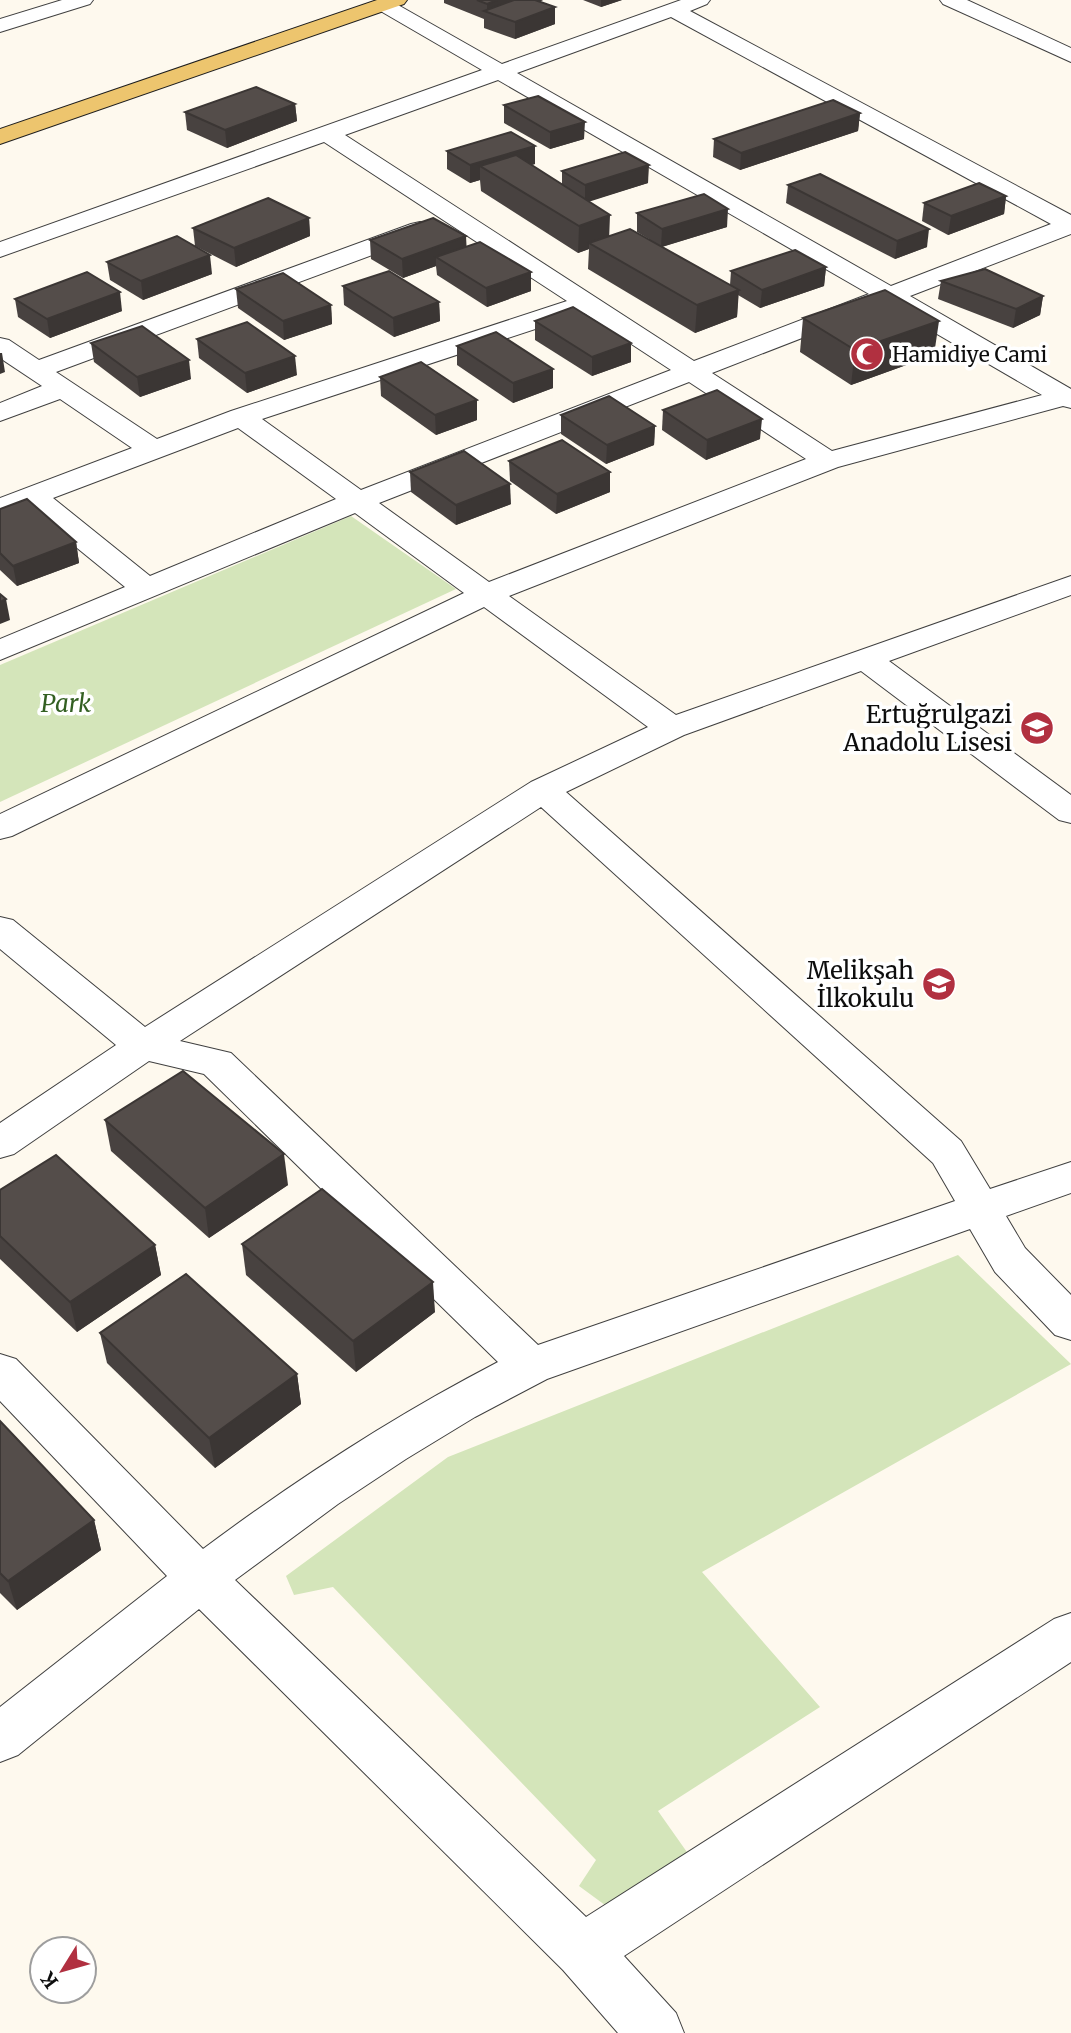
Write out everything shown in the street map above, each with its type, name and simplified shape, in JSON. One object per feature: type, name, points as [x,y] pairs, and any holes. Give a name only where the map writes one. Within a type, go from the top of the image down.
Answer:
[{"type":"main road","points":[[0,136],[390,2]]},
{"type":"main road","points":[[0,115],[51,97]]},
{"type":"street","points":[[0,26],[82,0]]},
{"type":"street","points":[[0,250],[700,0]]},
{"type":"street","points":[[950,0],[1071,56]]},
{"type":"street","points":[[390,2],[502,72],[1069,398]]},
{"type":"street","points":[[673,10],[1071,225]]},
{"type":"street","points":[[328,134],[828,461]]},
{"type":"street","points":[[36,370],[455,216]]},
{"type":"street","points":[[0,650],[358,501],[1071,225]]},
{"type":"street","points":[[0,508],[241,417],[588,303]]},
{"type":"street","points":[[0,346],[154,450]]},
{"type":"street","points":[[0,413],[62,388]]},
{"type":"street","points":[[0,828],[486,594],[828,461],[1069,398]]},
{"type":"street","points":[[241,417],[671,728]]},
{"type":"street","points":[[32,496],[147,589]]},
{"type":"street","points":[[0,1143],[143,1046],[543,790],[671,728],[1071,585]]},
{"type":"street","points":[[865,659],[1071,812]]},
{"type":"street","points":[[543,790],[947,1152],[1010,1260],[1071,1323]]},
{"type":"street","points":[[0,929],[143,1046],[217,1063],[531,1366]]},
{"type":"street","points":[[0,1738],[200,1578],[391,1442],[464,1399],[531,1366],[1071,1177]]},
{"type":"street","points":[[0,1372],[200,1578],[582,1951],[656,2033]]},
{"type":"street","points":[[582,1951],[1071,1635]]},
{"type":"green space","name":"Park","points":[[351,516],[456,589],[0,802],[0,665]]},
{"type":"green space","points":[[958,1255],[1071,1364],[702,1572],[820,1707],[658,1811],[689,1855],[609,1908],[579,1886],[596,1860],[333,1587],[294,1595],[286,1576],[448,1457]]},
{"type":"building","points":[[477,0],[497,0],[487,4]]},
{"type":"building","points":[[514,0],[535,0],[555,7],[515,22],[484,11]]},
{"type":"building","points":[[256,87],[295,104],[225,130],[185,112]]},
{"type":"building","points":[[538,96],[585,122],[550,132],[504,105]]},
{"type":"building","points":[[833,100],[860,113],[741,153],[714,139]]},
{"type":"building","points":[[511,132],[535,146],[470,165],[447,151]]},
{"type":"building","points":[[625,152],[649,165],[585,185],[562,171]]},
{"type":"building","points":[[516,155],[610,215],[579,226],[480,166]]},
{"type":"building","points":[[820,174],[929,229],[897,241],[788,185]]},
{"type":"building","points":[[979,183],[1006,196],[951,216],[924,203]]},
{"type":"building","points":[[704,194],[728,209],[662,229],[637,213]]},
{"type":"building","points":[[268,198],[309,218],[234,248],[193,228]]},
{"type":"building","points":[[433,218],[466,236],[402,259],[370,240]]},
{"type":"building","points":[[630,229],[739,290],[697,305],[589,243]]},
{"type":"building","points":[[177,236],[210,255],[141,281],[107,262]]},
{"type":"building","points":[[480,242],[531,272],[486,288],[436,257]]},
{"type":"building","points":[[795,250],[826,267],[762,290],[731,271]]},
{"type":"building","points":[[985,269],[1043,296],[1016,309],[941,281]]},
{"type":"building","points":[[389,271],[439,302],[393,318],[343,286]]},
{"type":"building","points":[[87,272],[120,292],[47,319],[15,299]]},
{"type":"building","points":[[283,273],[331,305],[283,321],[236,289]]},
{"type":"building","points":[[885,290],[939,321],[855,350],[803,318]]},
{"type":"building","points":[[573,307],[631,343],[592,357],[535,321]]},
{"type":"building","points":[[247,322],[295,356],[245,373],[197,339]]},
{"type":"building","points":[[142,326],[189,360],[137,377],[91,343]]},
{"type":"building","points":[[496,332],[553,369],[513,383],[457,346]]},
{"type":"building","points":[[421,362],[477,400],[435,415],[380,377]]},
{"type":"building","points":[[717,390],[762,419],[707,440],[663,410]]},
{"type":"building","points":[[609,396],[655,426],[607,445],[561,415]]},
{"type":"building","points":[[562,440],[610,472],[557,494],[509,461]]},
{"type":"building","points":[[464,451],[510,484],[456,505],[410,472]]},
{"type":"building","points":[[27,499],[76,542],[13,566],[0,553],[0,509]]},
{"type":"building","points":[[183,1071],[284,1154],[205,1208],[105,1120]]},
{"type":"building","points":[[56,1155],[155,1245],[70,1302],[0,1236],[0,1190]]},
{"type":"building","points":[[322,1189],[433,1282],[353,1341],[242,1244]]},
{"type":"building","points":[[186,1274],[297,1374],[209,1438],[100,1333]]},
{"type":"building","points":[[0,1421],[94,1520],[8,1581],[0,1573]]},
{"type":"place","name":"Hamidiye Cami","points":[[867,354]]},
{"type":"place","name":"Ertuğrulgazi Anadolu Lisesi","points":[[1037,728]]},
{"type":"place","name":"Melikşah İlkokulu","points":[[939,984]]}]
